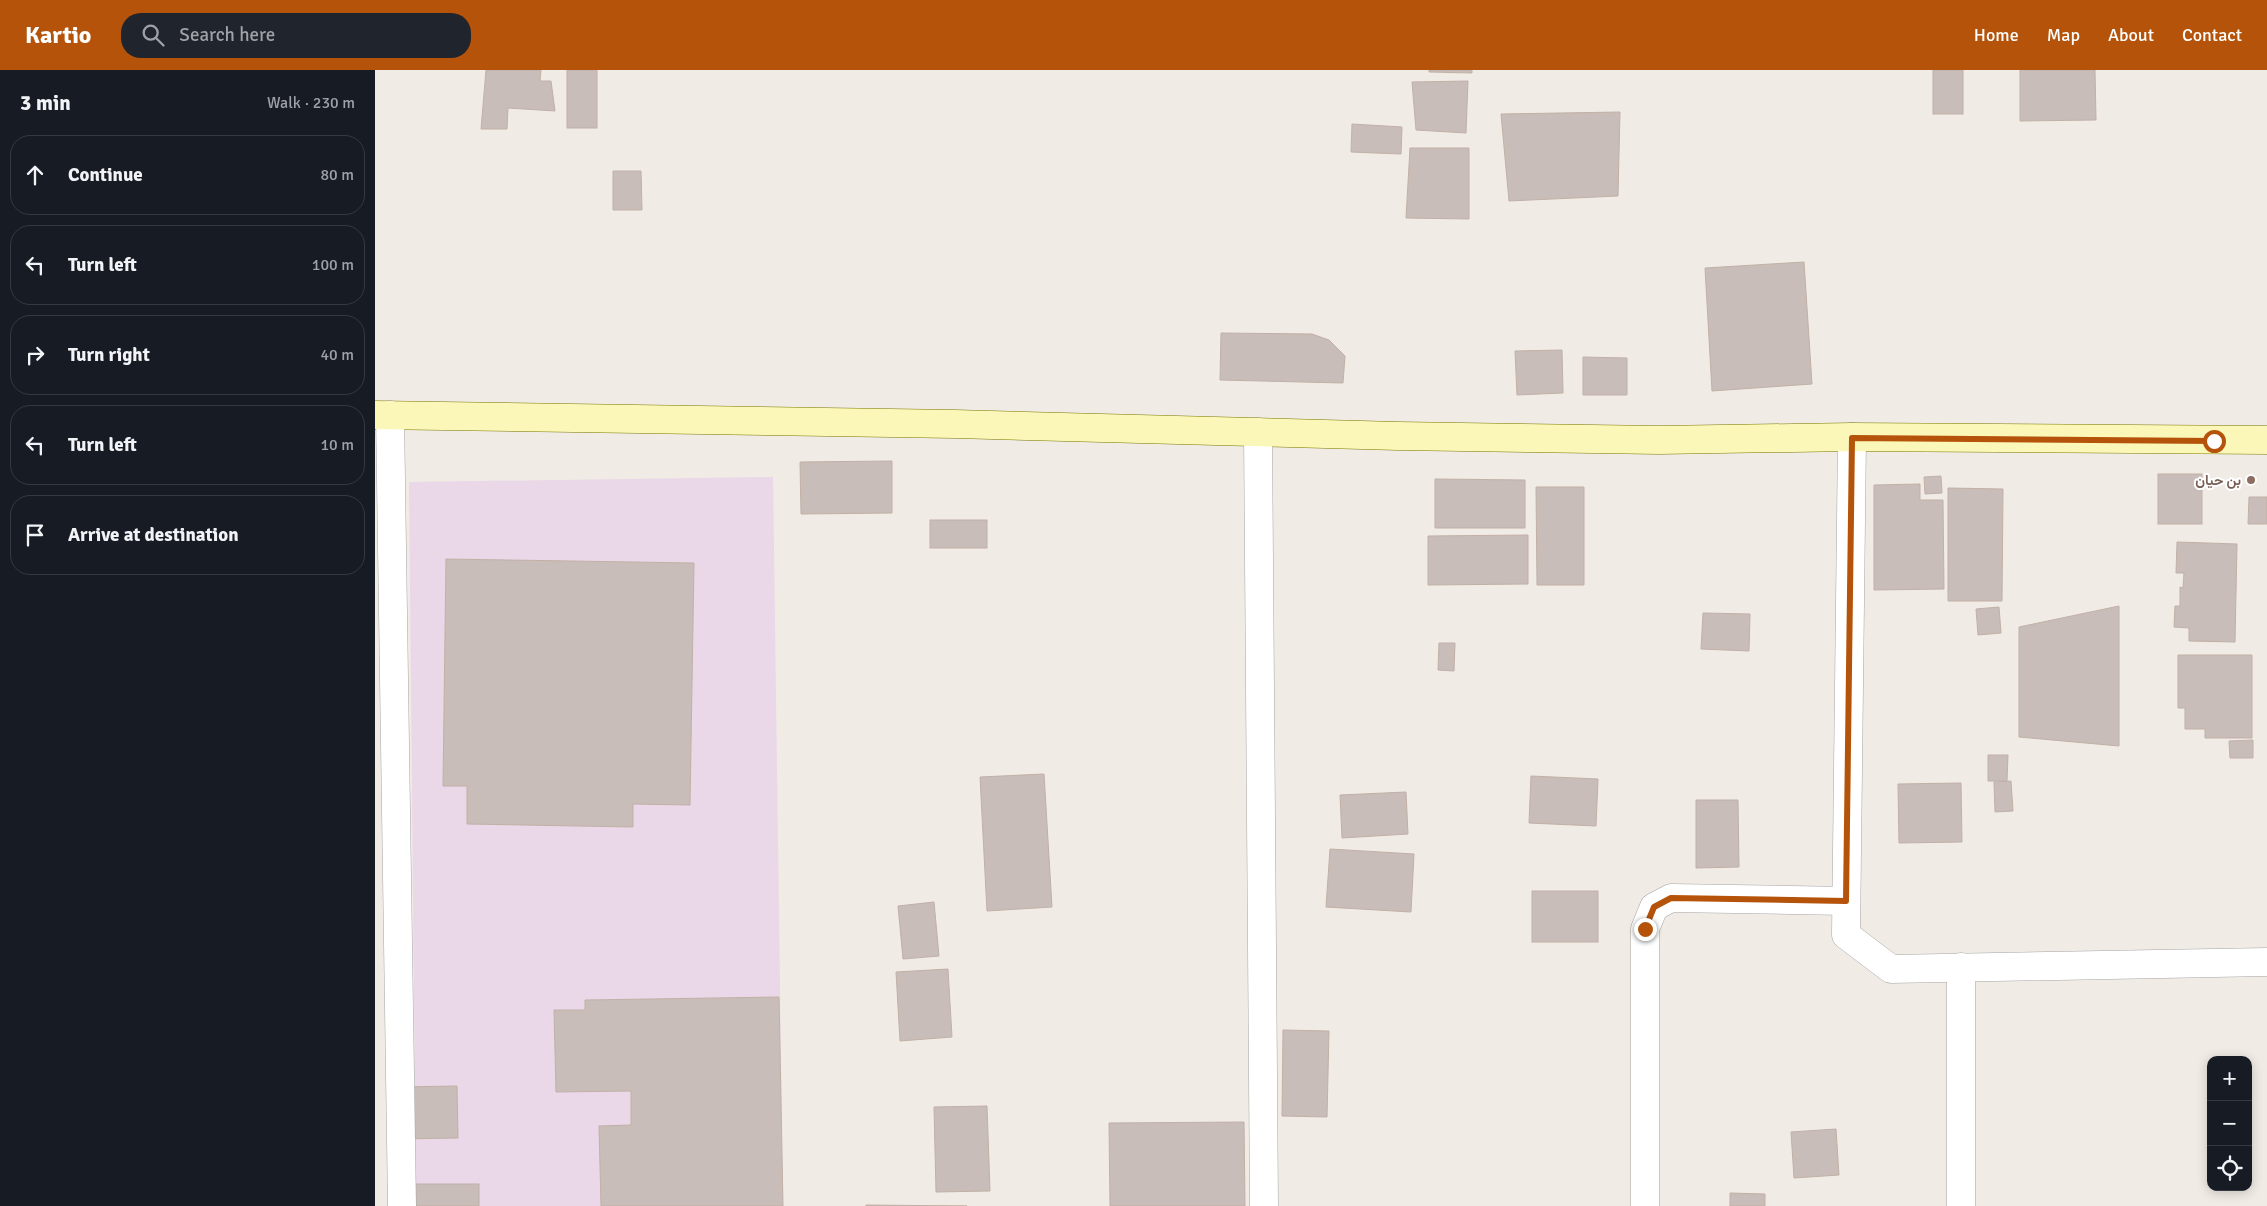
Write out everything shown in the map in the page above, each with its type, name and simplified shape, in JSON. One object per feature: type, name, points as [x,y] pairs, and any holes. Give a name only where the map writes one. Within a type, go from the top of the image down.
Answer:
[{"type":"main road","points":[[383,415],[955,424],[1407,437],[1659,440],[1852,438],[2267,440]]},
{"type":"street","points":[[383,415],[402,1206]]},
{"type":"street","points":[[1258,432],[1264,1206]]},
{"type":"street","points":[[1852,438],[1846,935],[1891,969],[2267,962]]},
{"type":"street","points":[[1645,1206],[1645,929],[1654,907],[1671,898],[1846,901]]},
{"type":"street","points":[[1961,967],[1961,1206]]},
{"type":"shaded area","points":[[773,477],[783,1206],[416,1206],[409,482]]},
{"type":"building","points":[[486,70],[541,70],[540,81],[551,81],[555,111],[508,108],[507,129],[481,129]]},
{"type":"building","points":[[567,70],[597,70],[597,128],[567,128]]},
{"type":"building","points":[[1429,70],[1472,70],[1472,73],[1429,72]]},
{"type":"building","points":[[1933,70],[1963,70],[1963,114],[1933,114]]},
{"type":"building","points":[[2020,70],[2095,70],[2096,120],[2020,121]]},
{"type":"building","points":[[1468,81],[1466,133],[1416,130],[1412,82]]},
{"type":"building","points":[[1620,112],[1618,196],[1509,201],[1501,114]]},
{"type":"building","points":[[1352,124],[1402,127],[1401,154],[1351,152]]},
{"type":"building","points":[[1410,148],[1469,148],[1469,219],[1406,218]]},
{"type":"building","points":[[613,171],[641,171],[642,210],[613,210]]},
{"type":"building","points":[[1804,262],[1812,384],[1712,391],[1705,268]]},
{"type":"building","points":[[1221,333],[1312,334],[1329,340],[1345,356],[1343,383],[1220,380]]},
{"type":"building","points":[[1562,350],[1563,393],[1517,395],[1515,351]]},
{"type":"building","points":[[1583,357],[1627,358],[1627,395],[1583,395]]},
{"type":"building","points":[[892,461],[892,513],[801,514],[800,462]]},
{"type":"building","points":[[2158,474],[2202,474],[2202,524],[2158,524]]},
{"type":"building","points":[[1941,476],[1942,493],[1925,494],[1924,477]]},
{"type":"building","points":[[1435,479],[1525,480],[1525,528],[1435,528]]},
{"type":"building","points":[[1920,484],[1920,500],[1943,500],[1944,589],[1874,590],[1874,485]]},
{"type":"building","points":[[1536,487],[1584,487],[1584,585],[1537,585]]},
{"type":"building","points":[[1948,488],[2003,489],[2002,601],[1948,601]]},
{"type":"building","points":[[2249,497],[2267,497],[2267,524],[2248,524]]},
{"type":"building","points":[[930,520],[987,520],[987,548],[930,548]]},
{"type":"building","points":[[1528,535],[1528,584],[1428,585],[1428,536]]},
{"type":"building","points":[[2177,542],[2237,544],[2235,642],[2189,641],[2189,628],[2174,627],[2175,606],[2180,606],[2180,587],[2183,588],[2184,573],[2176,573]]},
{"type":"building","points":[[446,559],[694,563],[690,805],[633,804],[633,827],[467,824],[467,786],[443,786]]},
{"type":"building","points":[[2119,606],[2119,746],[2019,737],[2019,627]]},
{"type":"building","points":[[1999,607],[2001,633],[1978,635],[1976,609]]},
{"type":"building","points":[[1703,613],[1750,614],[1749,651],[1701,649]]},
{"type":"building","points":[[1439,643],[1455,643],[1454,671],[1438,670]]},
{"type":"building","points":[[2178,655],[2252,655],[2252,738],[2205,738],[2205,729],[2185,729],[2185,708],[2178,708]]},
{"type":"building","points":[[2253,740],[2253,758],[2230,758],[2229,741]]},
{"type":"building","points":[[1988,755],[2008,755],[2007,781],[1988,781]]},
{"type":"building","points":[[1044,774],[1052,907],[987,911],[980,777]]},
{"type":"building","points":[[1531,776],[1598,779],[1596,826],[1529,823]]},
{"type":"building","points":[[2011,781],[2013,811],[1995,812],[1994,782]]},
{"type":"building","points":[[1961,783],[1962,842],[1899,843],[1898,784]]},
{"type":"building","points":[[1406,792],[1408,834],[1342,838],[1340,795]]},
{"type":"building","points":[[1696,800],[1738,800],[1739,867],[1696,868]]},
{"type":"building","points":[[1330,849],[1414,854],[1411,912],[1326,907]]},
{"type":"building","points":[[1532,891],[1598,891],[1598,942],[1532,942]]},
{"type":"building","points":[[934,902],[939,956],[903,959],[898,906]]},
{"type":"building","points":[[948,969],[952,1037],[900,1041],[896,972]]},
{"type":"building","points":[[779,997],[783,1206],[601,1206],[599,1126],[631,1125],[631,1091],[556,1092],[554,1010],[585,1010],[585,1000]]},
{"type":"building","points":[[1283,1030],[1329,1031],[1327,1117],[1282,1116]]},
{"type":"building","points":[[457,1086],[458,1138],[397,1139],[396,1087]]},
{"type":"building","points":[[987,1106],[990,1191],[936,1192],[934,1107]]},
{"type":"building","points":[[1244,1122],[1245,1206],[1110,1206],[1109,1123]]},
{"type":"building","points":[[1836,1129],[1839,1175],[1794,1178],[1791,1132]]},
{"type":"building","points":[[411,1184],[479,1184],[479,1206],[411,1206]]},
{"type":"building","points":[[1730,1193],[1765,1194],[1765,1206],[1730,1206]]},
{"type":"building","points":[[866,1205],[967,1206],[866,1206]]},
{"type":"place","name":"بن حيان","points":[[2251,480]]},
{"type":"route","points":[[1645,929],[1654,907],[1671,898],[1846,901],[1852,438],[2214,441]]}]
